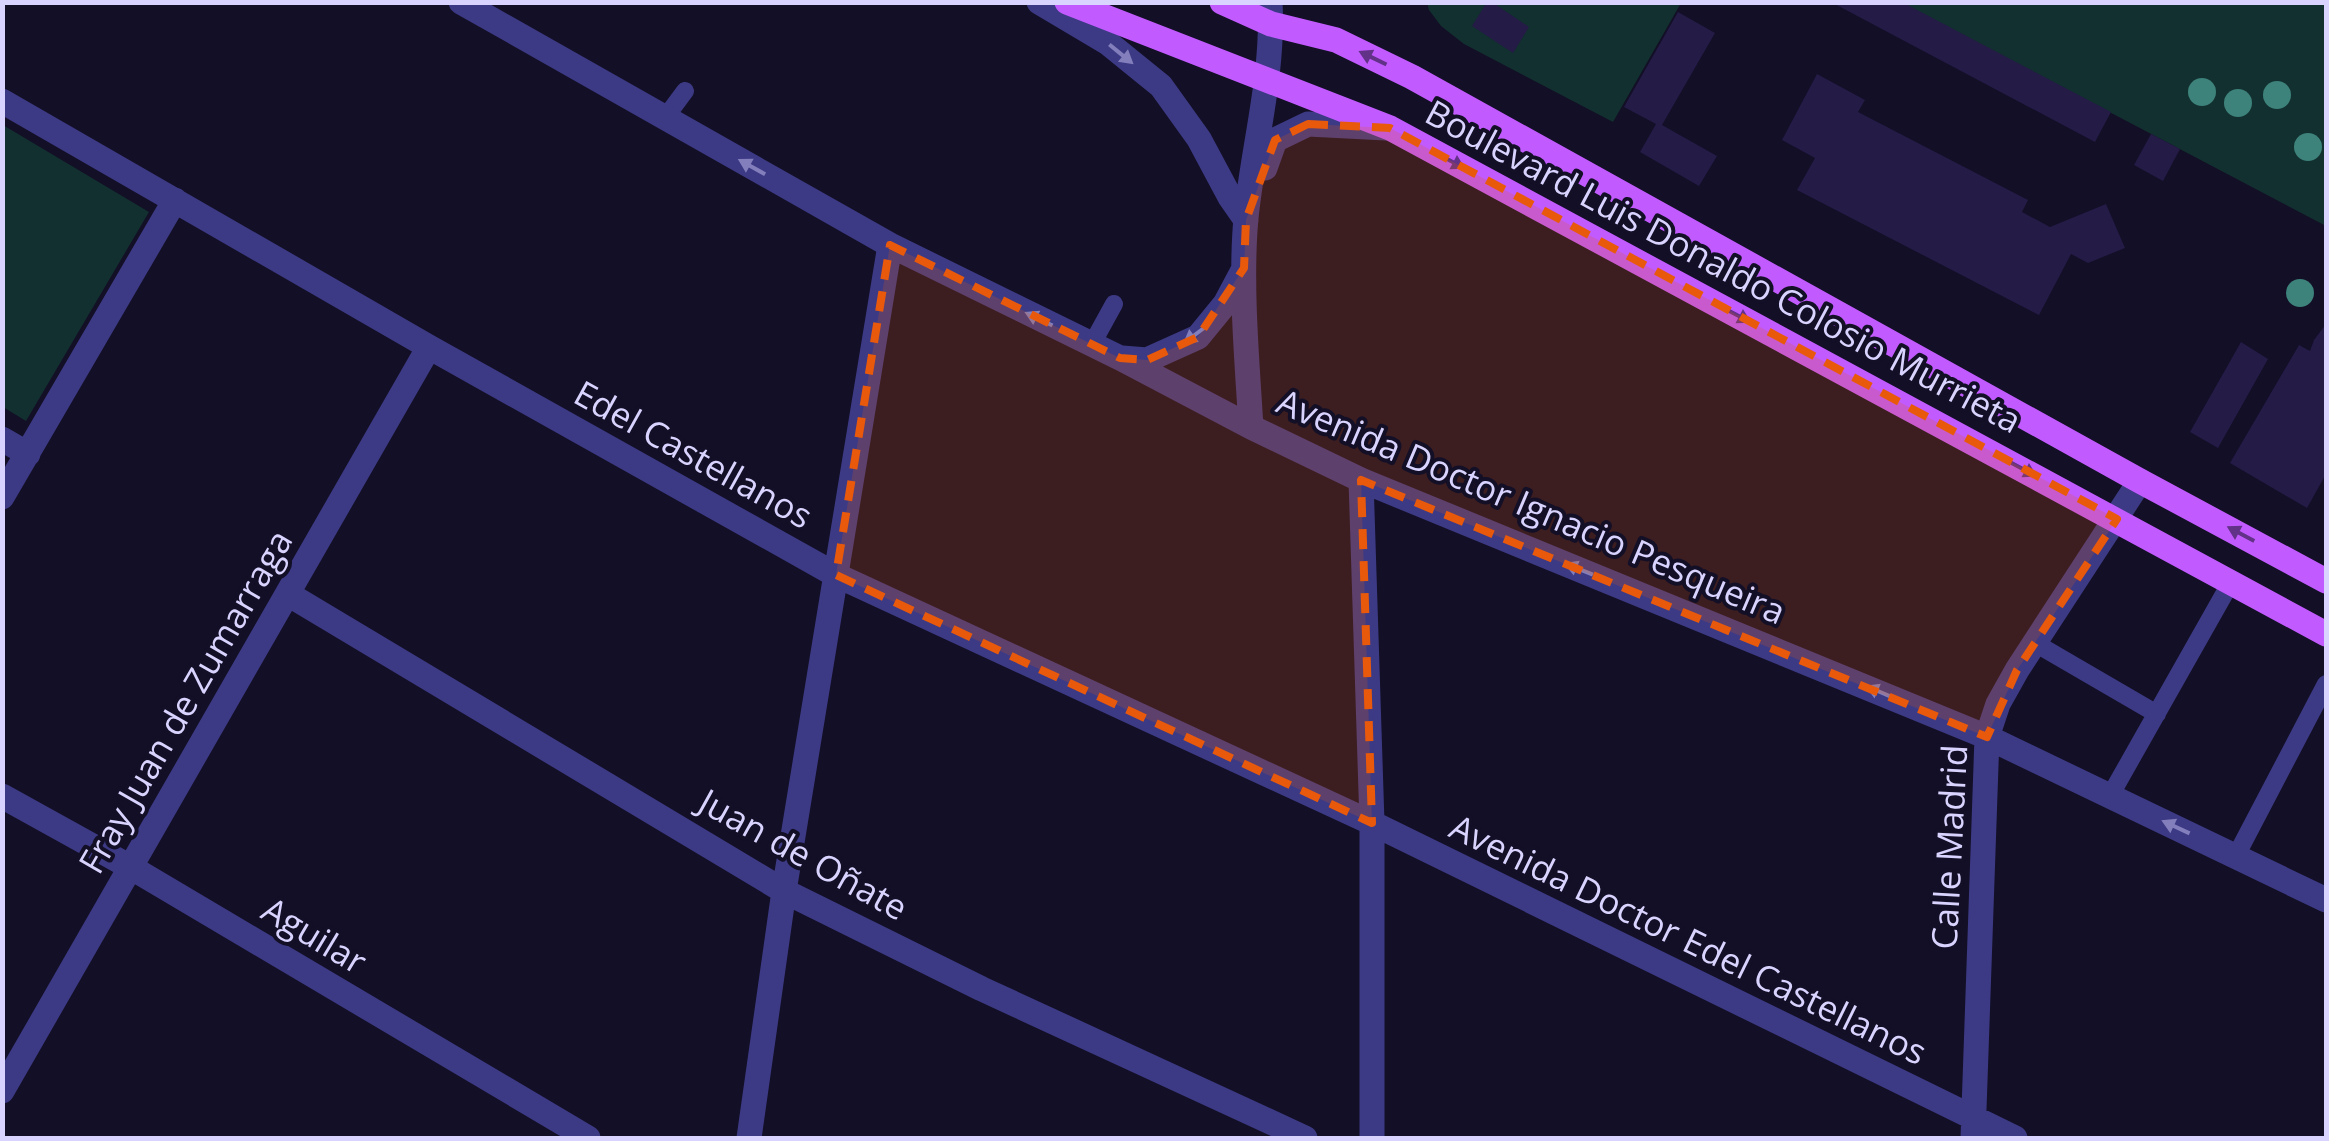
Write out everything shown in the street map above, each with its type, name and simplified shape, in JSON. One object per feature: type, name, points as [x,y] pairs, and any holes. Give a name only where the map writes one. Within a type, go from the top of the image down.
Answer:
[{"type":"main road","name":"Boulevard Luis Donaldo Colosio Murrieta","points":[[1067,2],[1390,128],[2326,634]]},
{"type":"main road","name":"Boulevard Luis Donaldo Colosio Murrieta","points":[[1222,2],[1270,13],[1412,78],[2326,581]]},
{"type":"street","name":"Avenida Doctor Ignacio Pesqueira","points":[[461,2],[890,245],[1361,480],[1988,737],[2326,900]]},
{"type":"street","points":[[1038,2],[1108,43],[1161,86],[1199,139],[1246,220]]},
{"type":"street","points":[[1251,427],[1244,268],[1246,220],[1266,78],[1270,13],[1289,2]]},
{"type":"street","name":"Edel Castellanos","points":[[2,102],[836,576],[1372,823]]},
{"type":"street","points":[[1246,220],[1274,140],[1308,124],[1390,128]]},
{"type":"street","points":[[2,496],[175,200]]},
{"type":"street","points":[[748,1138],[784,891],[890,245]]},
{"type":"street","points":[[1120,358],[1147,360],[1198,336],[1226,304],[1244,268]]},
{"type":"street","name":"Fray Juan de Zumarraga","points":[[2,1091],[429,347]]},
{"type":"street","points":[[2,438],[28,454]]},
{"type":"street","points":[[1361,480],[1372,823],[1372,1138]]},
{"type":"street","name":"Calle Madrid","points":[[1973,1129],[1988,737],[1998,704],[2140,481]]},
{"type":"street","name":"Juan de Oñate","points":[[288,594],[784,891],[982,990],[1305,1138]]},
{"type":"street","name":"Aguilar","points":[[2,796],[132,868],[588,1138]]},
{"type":"street","name":"Avenida Doctor Edel Castellanos","points":[[1372,823],[1973,1129]]},
{"type":"street","points":[[1973,1129],[2014,1138]]},
{"type":"lane","points":[[665,118],[686,91]]},
{"type":"lane","points":[[1092,344],[1114,304]]},
{"type":"lane","points":[[2110,796],[2232,582]]},
{"type":"lane","points":[[2035,643],[2156,714]]},
{"type":"lane","points":[[2236,856],[2326,684]]},
{"type":"highlighted area","points":[[1308,124],[1390,128],[2117,519],[2017,670],[1987,737],[1361,480],[1372,823],[836,575],[890,245],[1120,358],[1147,360],[1198,337],[1244,268],[1246,220],[1275,140]]},
{"type":"green space","points":[[1427,3],[1681,3],[1613,122],[1464,44],[1441,26]]},
{"type":"green space","points":[[1902,3],[2326,3],[2326,226]]},
{"type":"green space","points":[[3,125],[149,212],[26,421],[3,407]]},
{"type":"building","points":[[1487,2],[1529,27],[1513,53],[1472,26]]},
{"type":"building","points":[[1831,2],[1902,2],[2111,112],[2095,142]]},
{"type":"building","points":[[1678,12],[1715,33],[1662,125],[1717,156],[1699,186],[1640,152],[1656,124],[1624,107]]},
{"type":"building","points":[[1817,74],[1865,100],[1858,112],[2028,200],[2022,212],[2050,227],[2106,204],[2125,248],[2088,263],[2071,254],[2039,315],[1797,190],[1815,158],[1782,140]]},
{"type":"building","points":[[2151,134],[2180,149],[2163,181],[2134,165]]},
{"type":"building","points":[[2326,324],[2326,474],[2307,508],[2230,463],[2299,345],[2310,351]]},
{"type":"building","points":[[2241,342],[2268,359],[2218,448],[2190,432]]}]
